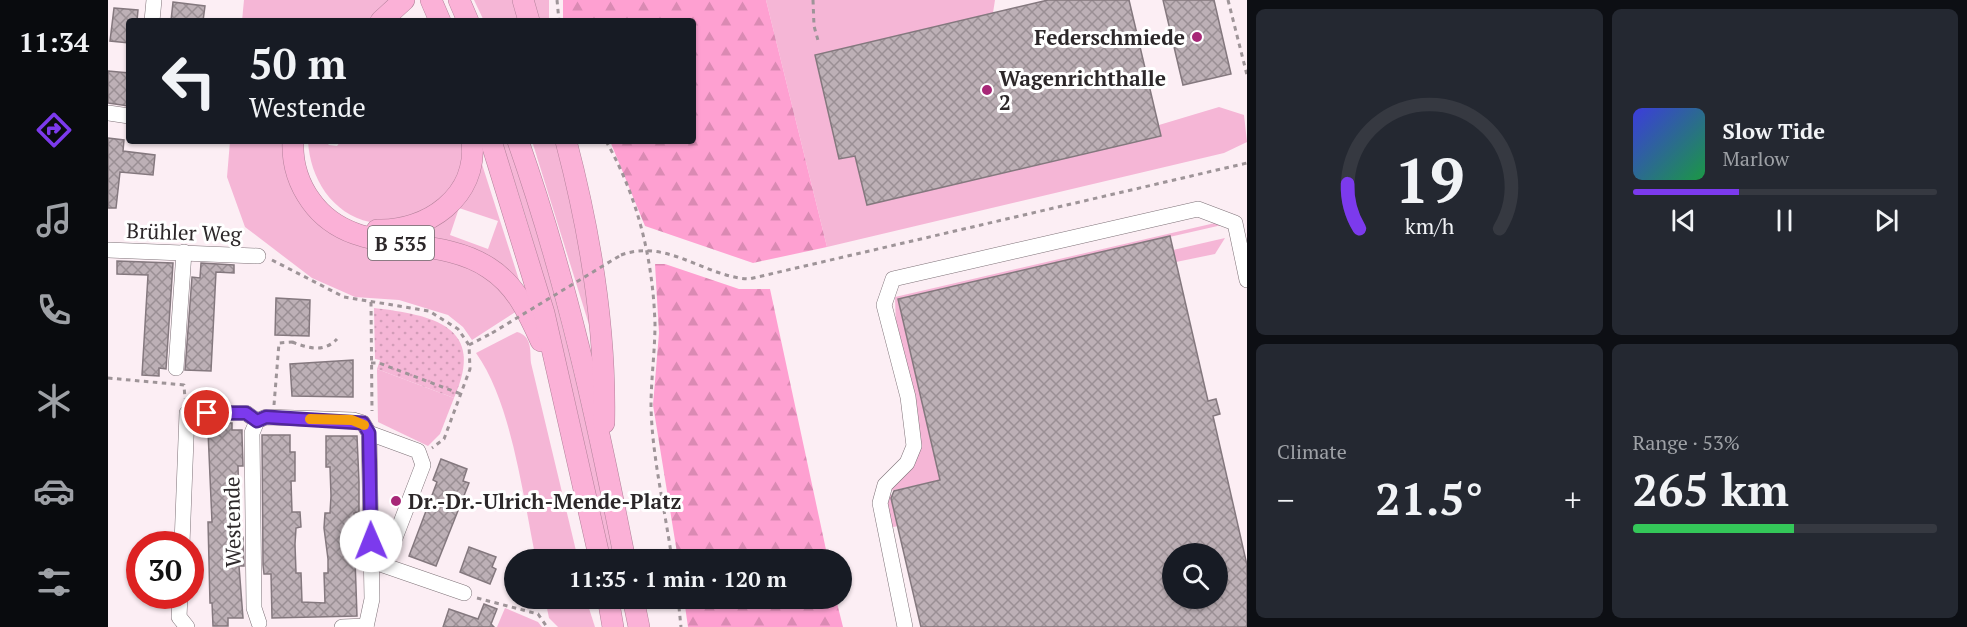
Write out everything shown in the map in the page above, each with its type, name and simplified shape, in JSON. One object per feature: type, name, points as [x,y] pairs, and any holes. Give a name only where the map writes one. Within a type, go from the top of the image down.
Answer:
[{"type":"highway","points":[[431,0],[439,18]]},
{"type":"highway","points":[[459,0],[467,18]]},
{"type":"highway","points":[[523,0],[528,18]]},
{"type":"highway","points":[[386,18],[405,6]]},
{"type":"highway","name":"B 535","points":[[293,144],[294,162],[301,184],[314,205],[333,224],[367,238],[455,252],[489,268],[511,286],[524,305],[564,394]]},
{"type":"highway","name":"B 535","points":[[303,144],[306,172],[317,193],[330,207],[360,227],[397,231],[427,221],[453,201],[470,167],[472,144]]},
{"type":"highway","name":"B 535","points":[[492,144],[530,261],[564,394],[598,549]]},
{"type":"highway","points":[[519,144],[567,300],[603,451],[623,549]]},
{"type":"highway","points":[[567,144],[585,219],[596,295],[605,392],[603,451]]},
{"type":"highway","points":[[610,609],[613,627]]},
{"type":"highway","points":[[635,609],[639,627]]},
{"type":"street","points":[[152,18],[154,0]]},
{"type":"street","points":[[108,113],[126,116]]},
{"type":"street","points":[[905,627],[880,503],[885,485],[907,463],[914,446],[908,397],[884,305],[892,279],[1198,209],[1235,223],[1247,280]]},
{"type":"street","name":"Brühler Weg","points":[[108,250],[258,256]]},
{"type":"street","points":[[176,368],[184,252]]},
{"type":"street","points":[[182,531],[187,413],[246,413],[257,421],[274,417],[366,428],[418,451],[423,465],[378,564],[366,627],[342,627]]},
{"type":"street","name":"Westende","points":[[257,421],[252,433],[253,573],[254,609],[259,626]]},
{"type":"street","points":[[366,428],[378,564]]},
{"type":"street","points":[[378,564],[464,593]]},
{"type":"street","points":[[179,609],[179,617],[185,626]]},
{"type":"path","points":[[557,0],[559,18]]},
{"type":"path","points":[[813,0],[814,26],[819,44]]},
{"type":"path","points":[[1228,0],[1247,75]]},
{"type":"path","points":[[607,144],[630,191],[653,280],[655,326],[651,407],[670,549]]},
{"type":"path","points":[[469,345],[621,255],[647,251],[666,252],[736,278],[749,279],[1247,163]]},
{"type":"path","points":[[258,256],[282,264],[344,297],[429,311],[458,329],[469,345],[470,369],[444,439],[421,456]]},
{"type":"path","points":[[366,428],[373,413],[370,302]]},
{"type":"path","points":[[292,336],[292,342]]},
{"type":"path","points":[[274,417],[279,343],[292,342],[317,349],[331,345],[337,339]]},
{"type":"path","points":[[371,363],[379,363],[461,394]]},
{"type":"path","points":[[108,378],[184,386],[187,413]]},
{"type":"path","points":[[464,593],[538,614],[547,627]]},
{"type":"path","points":[[679,609],[681,627]]},
{"type":"shaded area","points":[[244,0],[391,0],[371,18],[242,18]]},
{"type":"shaded area","points":[[474,0],[516,0],[521,18],[483,18]]},
{"type":"shaded area","points":[[528,0],[549,0],[549,18],[533,18]]},
{"type":"shaded area","points":[[766,0],[995,0],[993,13],[815,55],[839,159],[855,156],[867,205],[1161,136],[1159,125],[1219,107],[1244,115],[1247,142],[1224,153],[827,247]]},
{"type":"shaded area","points":[[230,144],[286,144],[305,206],[428,254],[480,269],[520,309],[472,340],[463,327],[448,315],[399,300],[355,297],[312,278],[245,227],[227,177]]},
{"type":"shaded area","points":[[308,144],[337,146],[339,144],[465,144],[458,178],[451,191],[441,201],[430,209],[412,216],[373,222],[357,218],[334,203],[318,181]]},
{"type":"shaded area","points":[[502,144],[508,144],[540,244],[580,401],[613,549],[607,549],[562,348],[534,244]]},
{"type":"shaded area","points":[[533,144],[559,144],[573,197],[591,331]]},
{"type":"shaded area","points":[[480,158],[520,283],[432,240],[412,234]],"holes":[[[459,208],[498,221],[488,249],[450,235]]]},
{"type":"shaded area","points":[[1215,223],[1222,225],[898,299],[940,480],[890,491],[898,526],[889,528],[886,518],[888,488],[914,460],[896,328],[895,297]]},
{"type":"shaded area","points":[[1225,238],[1215,254],[1176,262],[1173,250]]},
{"type":"shaded area","points":[[374,308],[416,315],[434,321],[449,329],[459,340],[464,355],[462,374],[454,398],[377,369],[380,360],[375,359]]},
{"type":"shaded area","points":[[517,332],[528,340],[531,363],[576,549],[534,549],[515,452],[507,424],[499,398],[476,353]]},
{"type":"shaded area","points":[[377,369],[454,398],[440,434],[428,446],[378,422]]},
{"type":"shaded area","points":[[505,609],[507,609],[538,622],[542,627],[497,627]]},
{"type":"shaded area","points":[[547,609],[589,609],[595,627],[558,627],[549,618]]},
{"type":"green space","points":[[563,0],[766,0],[827,247],[753,263],[645,226],[611,144],[696,144],[696,18],[563,18]]},
{"type":"green space","points":[[655,264],[665,264],[739,289],[770,289],[826,549],[676,549],[653,405],[659,333]]},
{"type":"green space","points":[[685,609],[838,609],[843,627],[688,627]]},
{"type":"building","name":"Wagenrichthalle 2","points":[[1048,0],[1129,0],[1161,136],[867,205],[855,156],[839,159],[815,55]]},
{"type":"building","name":"Federschmiede","points":[[1163,0],[1214,0],[1231,74],[1183,85]]},
{"type":"building","points":[[173,2],[205,6],[203,18],[171,18]]},
{"type":"building","points":[[114,8],[138,10],[137,18],[126,18],[126,43],[110,41]]},
{"type":"building","points":[[108,71],[126,73],[126,106],[108,103]]},
{"type":"building","points":[[108,138],[124,140],[123,151],[155,155],[153,175],[120,172],[116,208],[108,208]]},
{"type":"building","points":[[1170,236],[1208,401],[1216,399],[1220,414],[1213,416],[1247,565],[1247,627],[921,627],[891,498],[894,491],[940,480],[898,299]]},
{"type":"building","points":[[117,261],[173,263],[166,369],[159,368],[159,376],[142,375],[148,275],[117,274]]},
{"type":"building","points":[[201,263],[234,265],[234,273],[216,272],[211,371],[185,370],[192,277],[200,278]]},
{"type":"building","points":[[276,298],[310,300],[309,336],[275,335]]},
{"type":"building","points":[[353,360],[353,397],[292,396],[290,364]]},
{"type":"building","points":[[216,423],[232,423],[232,430],[242,430],[243,466],[238,466],[240,537],[243,537],[244,566],[239,566],[243,618],[228,618],[228,626],[213,626],[212,603],[210,603],[208,522],[212,522],[208,431],[216,431]]},
{"type":"building","points":[[262,435],[290,435],[290,452],[295,452],[295,481],[291,481],[292,512],[300,512],[301,527],[296,528],[295,544],[296,573],[301,573],[302,602],[325,603],[324,573],[328,573],[328,559],[324,528],[325,513],[330,513],[331,496],[330,467],[326,467],[326,436],[357,436],[359,512],[354,513],[358,558],[355,558],[357,616],[272,618],[271,574],[264,574],[263,565]]},
{"type":"building","points":[[441,459],[467,469],[463,481],[469,483],[436,566],[409,556],[437,482],[433,480]]},
{"type":"building","points":[[469,547],[496,557],[492,567],[496,569],[490,584],[460,572]]},
{"type":"building","points":[[484,604],[497,609],[491,624],[494,627],[443,627],[449,609],[478,619]]},
{"type":"slow traffic","points":[[310,419],[352,420],[364,425]]},
{"type":"place","name":"Federschmiede","points":[[1197,37]]},
{"type":"place","name":"Wagenrichthalle 2","points":[[987,90]]},
{"type":"place","name":"Dr.-Dr.-Ulrich-Mende-Platz","points":[[396,501]]},
{"type":"route","points":[[207,413],[246,413],[257,421],[266,417],[352,420],[363,423],[369,433],[371,541]]}]
